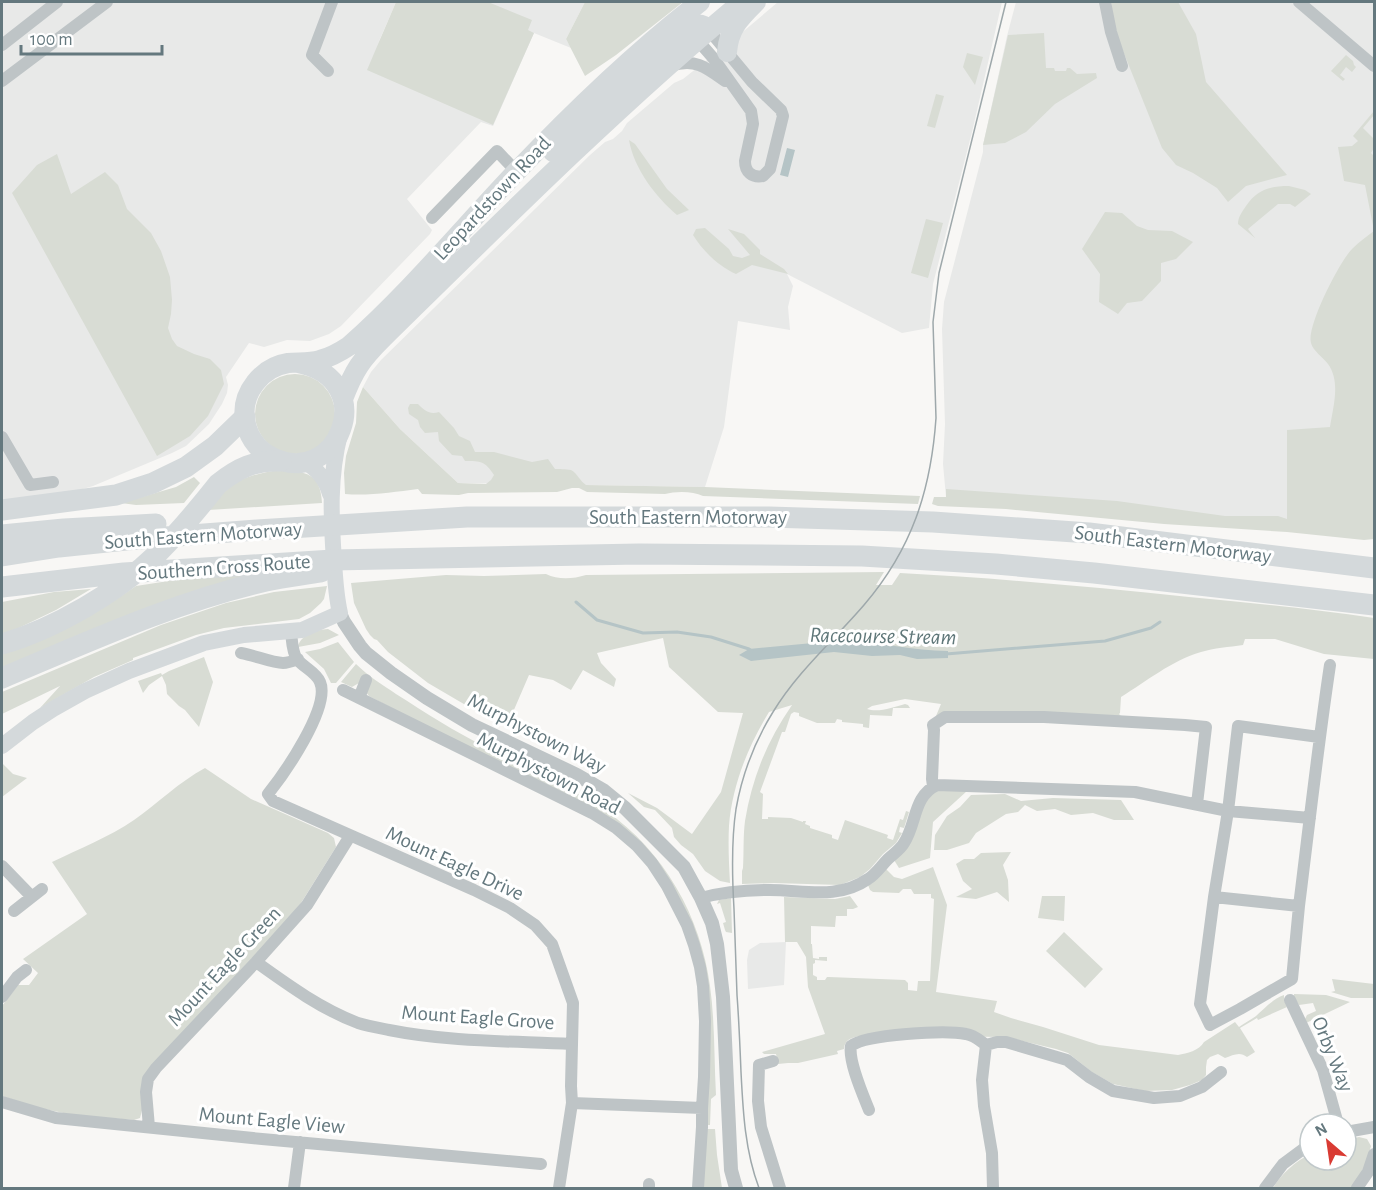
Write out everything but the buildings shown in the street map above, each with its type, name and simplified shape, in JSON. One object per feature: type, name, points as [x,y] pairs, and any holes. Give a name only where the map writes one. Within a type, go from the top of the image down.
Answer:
[{"type":"highway","name":"Leopardstown Road","points":[[340,433],[345,415],[343,399],[358,365],[565,161],[666,67],[693,29],[700,2]]},
{"type":"highway","name":"Leopardstown Road","points":[[245,417],[247,397],[257,380],[267,371],[279,366],[319,361],[349,346],[407,289],[516,171],[595,92],[693,29],[742,2]]},
{"type":"highway","points":[[727,52],[734,26],[756,2]]},
{"type":"highway","points":[[407,289],[601,106],[693,29]]},
{"type":"highway","points":[[298,363],[320,370],[328,376],[336,384],[343,399]]},
{"type":"highway","points":[[245,417],[247,429],[259,448],[281,461]]},
{"type":"highway","points":[[2,510],[116,495],[153,483],[186,467],[215,446],[245,417]]},
{"type":"highway","points":[[2,644],[48,627],[114,590],[156,555],[218,484],[229,475],[249,465],[266,461],[305,462],[332,447],[340,433]]},
{"type":"highway","points":[[2,535],[261,517],[467,517]]},
{"type":"highway","name":"South Eastern Motorway","points":[[2,556],[126,540],[467,517],[769,517],[933,522],[1089,533],[1374,568]]},
{"type":"highway","name":"South Eastern Motorway","points":[[447,558],[639,554],[862,556],[996,564],[1094,573],[1374,604]]},
{"type":"highway","points":[[2,678],[178,607],[226,592],[268,581],[319,572],[447,558]]},
{"type":"highway","name":"Southern Cross Route","points":[[2,587],[124,573],[252,564],[447,558]]},
{"type":"main road","name":"Leopardstown Road","points":[[340,433],[333,465],[331,498],[336,588],[340,613]]},
{"type":"main road","name":"Leopardstown Road","points":[[305,462],[320,473],[331,498]]},
{"type":"main road","points":[[2,746],[53,709],[129,670],[204,643],[244,635],[291,632],[309,628],[340,613]]},
{"type":"street","points":[[2,45],[57,2]]},
{"type":"street","points":[[2,81],[107,2]]},
{"type":"street","points":[[328,71],[312,55],[332,2]]},
{"type":"street","points":[[1105,2],[1111,32],[1122,66]]},
{"type":"street","points":[[1299,2],[1374,66]]},
{"type":"street","points":[[693,29],[727,52],[752,82],[781,110],[783,116],[770,169],[766,174],[759,177],[749,173],[745,165],[753,123],[750,111],[693,29]]},
{"type":"street","points":[[666,67],[679,63],[699,64],[734,87]]},
{"type":"street","points":[[750,111],[768,98]]},
{"type":"street","points":[[432,218],[497,151],[516,171]]},
{"type":"street","points":[[2,437],[30,485],[53,482]]},
{"type":"street","name":"Murphystown Way","points":[[340,613],[354,639],[366,653],[410,687],[472,725],[577,775],[603,790],[649,830],[684,867],[712,923],[717,944],[723,997],[731,1170],[736,1188]]},
{"type":"street","points":[[241,652],[280,663],[298,659],[291,632]]},
{"type":"street","name":"Mount Eagle Drive","points":[[298,659],[317,676],[321,686],[321,700],[310,730],[268,794],[273,801],[510,908],[535,925],[552,944],[573,1004],[572,1103],[559,1188]]},
{"type":"street","points":[[1320,737],[1238,726],[1200,1004],[1210,1025],[1292,978],[1330,665]]},
{"type":"street","points":[[358,698],[366,680]]},
{"type":"street","name":"Murphystown Road","points":[[343,690],[592,813],[616,828],[652,863],[687,925],[700,967],[703,986],[704,1077],[698,1188]]},
{"type":"street","points":[[933,786],[933,725],[945,717],[1044,717],[1185,725],[1206,727],[1197,804]]},
{"type":"street","points":[[701,898],[733,892],[771,890],[830,893],[854,887],[873,876],[902,847],[920,800],[933,786],[942,784],[1135,792],[1228,811],[1310,818]]},
{"type":"street","name":"Mount Eagle Green","points":[[149,1127],[146,1092],[148,1079],[307,906],[350,836]]},
{"type":"street","points":[[2,866],[37,893],[14,911]]},
{"type":"street","points":[[1214,897],[1299,906]]},
{"type":"street","name":"Mount Eagle Grove","points":[[256,962],[324,1007],[359,1023],[410,1034],[462,1040],[571,1044]]},
{"type":"street","points":[[2,997],[17,977],[26,970]]},
{"type":"street","name":"Orby Way","points":[[1290,1000],[1323,1070],[1335,1112]]},
{"type":"street","points":[[869,1110],[859,1086],[850,1050],[855,1042],[907,1034],[958,1033],[972,1035],[986,1045]]},
{"type":"street","points":[[986,1045],[1006,1042],[1067,1060],[1089,1077],[1113,1091],[1154,1098],[1180,1096],[1202,1087],[1221,1072]]},
{"type":"street","points":[[986,1045],[982,1080],[992,1153],[993,1188]]},
{"type":"street","points":[[773,1061],[759,1065],[758,1101],[761,1127],[780,1188]]},
{"type":"street","name":"Mount Eagle View","points":[[2,1102],[56,1118],[541,1164]]},
{"type":"street","points":[[572,1103],[702,1107]]},
{"type":"street","points":[[1358,1131],[1374,1130]]},
{"type":"street","points":[[294,1188],[300,1142]]},
{"type":"street","points":[[1265,1188],[1283,1164],[1298,1153]]},
{"type":"street","points":[[1357,1188],[1368,1172],[1374,1154]]},
{"type":"shaded area","points":[[2,2],[396,2],[377,46],[398,2],[585,2],[566,39],[571,48],[534,33],[493,126],[481,122],[407,199],[432,230],[430,234],[341,326],[329,334],[310,341],[287,340],[264,347],[249,343],[226,377],[227,393],[222,404],[209,424],[186,446],[93,486],[66,494],[2,501]]},
{"type":"shaded area","points":[[396,2],[488,2],[532,20],[528,30],[534,33],[493,125],[367,70]]},
{"type":"shaded area","points":[[585,2],[683,2],[616,55],[585,76],[566,39]]},
{"type":"shaded area","points":[[778,2],[1002,2],[933,284],[929,328],[902,333],[787,274],[793,286],[788,307],[790,330],[738,321],[724,427],[705,487],[458,483],[400,429],[363,387],[371,372],[590,155],[605,142],[613,139],[627,123],[674,83],[683,79]]},
{"type":"shaded area","points":[[1016,2],[1374,2],[1374,531],[946,497],[943,464],[945,424],[942,329],[944,302],[983,152]]},
{"type":"shaded area","points":[[1111,2],[1178,2],[1196,34],[1206,82],[1287,175],[1246,186],[1228,202],[1217,188],[1176,165],[1162,148],[1115,31]]},
{"type":"shaded area","points":[[1044,33],[1046,68],[1066,71],[1070,68],[1077,74],[1096,73],[1097,78],[1055,104],[1026,132],[1005,143],[983,145],[1008,35]]},
{"type":"shaded area","points":[[967,53],[983,57],[975,85],[963,67]]},
{"type":"shaded area","points":[[1346,55],[1356,67],[1352,72],[1346,67],[1340,75],[1345,79],[1343,81],[1331,71]]},
{"type":"shaded area","points":[[936,94],[944,96],[935,128],[927,126]]},
{"type":"shaded area","points":[[1374,111],[1374,115],[1363,128],[1374,139],[1374,148],[1371,153],[1374,156],[1374,231],[1365,185],[1344,181],[1338,147],[1352,146],[1358,141],[1353,136]]},
{"type":"shaded area","points":[[629,140],[635,144],[667,189],[689,210],[677,215],[661,200],[641,172]]},
{"type":"shaded area","points":[[787,148],[795,150],[788,177],[780,175]]},
{"type":"shaded area","points":[[57,154],[71,194],[105,172],[118,185],[127,209],[151,233],[161,251],[170,277],[172,300],[168,328],[172,339],[177,346],[210,359],[221,370],[224,384],[208,416],[190,436],[157,456],[12,193],[37,165]]},
{"type":"shaded area","points":[[1289,186],[1311,194],[1295,207],[1290,204],[1278,204],[1248,229],[1255,238],[1238,224],[1242,212],[1259,193],[1270,188]]},
{"type":"shaded area","points":[[1105,212],[1122,213],[1137,226],[1148,230],[1172,231],[1193,242],[1176,259],[1161,263],[1161,281],[1142,301],[1127,303],[1118,314],[1099,302],[1100,274],[1082,249]]},
{"type":"shaded area","points":[[926,219],[943,223],[928,278],[911,273]]},
{"type":"shaded area","points":[[705,228],[729,249],[733,256],[742,258],[750,255],[728,229],[744,234],[760,250],[760,254],[788,274],[752,265],[736,274],[729,271],[701,247],[693,235],[696,229]]},
{"type":"shaded area","points":[[1374,231],[1374,539],[932,504],[934,497],[946,497],[946,489],[1117,501],[1225,516],[1278,516],[1287,519],[1287,430],[1330,427],[1334,403],[1335,387],[1332,371],[1311,343],[1314,323],[1325,294],[1347,255]]},
{"type":"shaded area","points":[[295,374],[310,377],[323,386],[332,399],[335,414],[332,429],[323,442],[310,451],[295,454],[280,451],[267,442],[258,429],[255,414],[258,399],[267,386],[280,377]]},
{"type":"shaded area","points":[[363,387],[400,429],[458,483],[486,484],[494,475],[482,463],[465,461],[462,456],[452,455],[439,441],[438,432],[425,433],[418,420],[409,414],[410,404],[418,404],[430,413],[439,412],[459,436],[470,441],[475,452],[494,452],[532,462],[548,459],[555,469],[571,470],[586,485],[705,487],[920,496],[918,504],[703,496],[684,492],[665,494],[587,492],[579,488],[557,492],[459,495],[422,494],[418,489],[372,494],[345,494],[346,456],[356,423],[357,402]]},
{"type":"shaded area","points":[[280,470],[304,473],[315,479],[321,493],[322,503],[208,510],[224,492],[240,481],[257,474]]},
{"type":"shaded area","points":[[194,477],[200,483],[184,503],[136,505],[121,503],[176,487]]},
{"type":"shaded area","points":[[884,572],[876,585],[892,585],[900,573],[973,577],[1081,586],[1374,618],[1374,659],[1324,654],[1275,639],[1245,639],[1243,645],[1201,652],[1159,672],[1121,697],[1119,714],[1122,717],[936,716],[941,704],[905,699],[867,709],[881,710],[905,704],[910,708],[893,708],[892,716],[870,715],[869,728],[863,727],[863,724],[842,722],[837,719],[835,723],[817,723],[794,712],[791,714],[785,732],[782,732],[760,792],[763,794],[762,819],[791,818],[806,821],[805,824],[810,828],[832,835],[832,838],[838,840],[845,820],[888,835],[887,838],[893,840],[900,819],[903,820],[906,811],[909,812],[904,828],[900,827],[899,832],[902,833],[896,843],[860,877],[840,885],[742,884],[744,827],[756,775],[775,732],[792,705],[769,712],[748,752],[737,781],[731,811],[730,883],[720,881],[705,871],[693,854],[681,845],[674,837],[672,828],[655,810],[644,807],[628,793],[657,808],[692,834],[721,792],[743,713],[718,712],[669,667],[663,638],[597,653],[601,663],[616,679],[614,687],[583,670],[571,690],[553,680],[529,675],[510,719],[486,717],[428,683],[374,639],[366,629],[354,603],[351,583],[446,575],[546,574],[566,578],[586,575]]},
{"type":"shaded area","points":[[273,573],[2,672],[2,653],[109,604],[136,586],[175,580]]},
{"type":"shaded area","points":[[327,586],[321,603],[299,619],[224,628],[196,635],[133,658],[40,708],[60,686],[2,714],[2,692],[161,625],[226,603],[274,592]]},
{"type":"shaded area","points":[[91,589],[56,610],[2,636],[2,602],[54,592]]},
{"type":"shaded area","points":[[328,629],[339,635],[320,643],[298,647],[305,636]]},
{"type":"shaded area","points":[[845,640],[948,651],[948,658],[917,659],[900,655],[872,656],[834,652],[751,661],[739,655],[749,649]]},
{"type":"shaded area","points":[[338,642],[354,662],[336,683],[331,683],[324,669],[305,652]]},
{"type":"shaded area","points":[[204,657],[213,682],[199,727],[167,694],[162,676],[149,685],[143,693],[138,681],[161,673],[162,675]]},
{"type":"shaded area","points":[[356,664],[396,694],[452,729],[562,785],[606,811],[627,827],[662,866],[688,911],[698,935],[710,986],[716,1095],[711,1099],[710,1125],[706,1125],[701,951],[633,837],[369,696],[359,683],[352,687],[341,682]]},
{"type":"shaded area","points":[[2,765],[13,774],[27,778],[2,797]]},
{"type":"shaded area","points":[[205,768],[251,799],[328,833],[334,838],[336,847],[301,903],[279,931],[154,1063],[140,1118],[134,1120],[73,1115],[35,1107],[2,1096],[2,1006],[18,985],[29,985],[38,973],[23,959],[87,914],[52,862],[124,826]]},
{"type":"shaded area","points":[[935,791],[967,791],[933,822],[930,858],[899,868],[894,860],[921,807]]},
{"type":"shaded area","points":[[1005,794],[1021,801],[1053,798],[1121,800],[1134,820],[1114,820],[1093,813],[1071,815],[1055,809],[1037,811],[1025,805],[1018,812],[1006,814],[976,833],[969,843],[947,850],[934,850],[935,835],[947,816],[971,795]]},
{"type":"shaded area","points":[[1011,852],[1003,865],[1008,880],[1009,902],[997,892],[976,899],[956,897],[972,889],[963,881],[956,864],[964,859],[974,859],[981,853]]},
{"type":"shaded area","points":[[933,867],[947,905],[936,992],[997,1001],[994,1012],[1099,1045],[1178,1055],[1196,1050],[1204,1042],[1235,1022],[1239,1027],[1284,995],[1287,1007],[1258,1020],[1257,1018],[1240,1028],[1255,1052],[1247,1057],[1239,1054],[1225,1058],[1218,1054],[1210,1057],[1207,1060],[1206,1075],[1202,1080],[1172,1090],[1145,1091],[1113,1084],[1092,1072],[1068,1053],[1002,1037],[865,1035],[846,1042],[844,1049],[837,1051],[838,1054],[798,1063],[778,1064],[776,1054],[764,1054],[762,1052],[825,1034],[808,987],[806,957],[797,942],[785,942],[784,897],[835,899],[850,896],[858,907],[847,909],[847,916],[836,916],[835,927],[811,926],[813,958],[827,957],[827,961],[815,960],[813,964],[813,975],[817,977],[817,980],[825,980],[829,977],[905,980],[908,983],[908,990],[917,991],[918,981],[930,981],[934,899],[931,898],[931,894],[914,894],[911,889],[903,889],[899,893],[873,892],[868,885],[885,868],[894,877],[902,879]]},
{"type":"shaded area","points":[[1042,896],[1065,896],[1064,921],[1038,918]]},
{"type":"shaded area","points":[[731,898],[732,933],[726,932],[723,923],[726,922],[720,903],[717,904],[719,900]]},
{"type":"shaded area","points":[[1064,932],[1103,969],[1085,988],[1046,951]]},
{"type":"shaded area","points":[[786,942],[784,985],[748,989],[749,950],[760,943]]},
{"type":"shaded area","points":[[1332,979],[1374,984],[1374,998],[1351,998],[1331,992],[1335,991]]},
{"type":"shaded area","points":[[1294,994],[1326,995],[1350,1002],[1306,1023],[1307,1015],[1316,1011],[1313,1003],[1299,1005]]},
{"type":"shaded area","points":[[706,1129],[715,1129],[722,1188],[703,1188]]},
{"type":"shaded area","points":[[1358,1137],[1367,1139],[1371,1146],[1364,1172],[1353,1188],[1273,1188],[1280,1177],[1298,1162],[1298,1172],[1358,1172]]},
{"type":"waterway","name":"Racecourse Stream","points":[[576,602],[597,620],[643,633],[677,632],[711,637],[752,651]]},
{"type":"waterway","name":"Racecourse Stream","points":[[946,654],[1105,641],[1151,628],[1160,622]]},
{"type":"tram line","points":[[759,1188],[748,1146],[742,1087],[732,871],[736,809],[746,771],[766,723],[805,669],[881,584],[907,540],[924,494],[936,418],[933,322],[939,273],[1006,2]]}]
